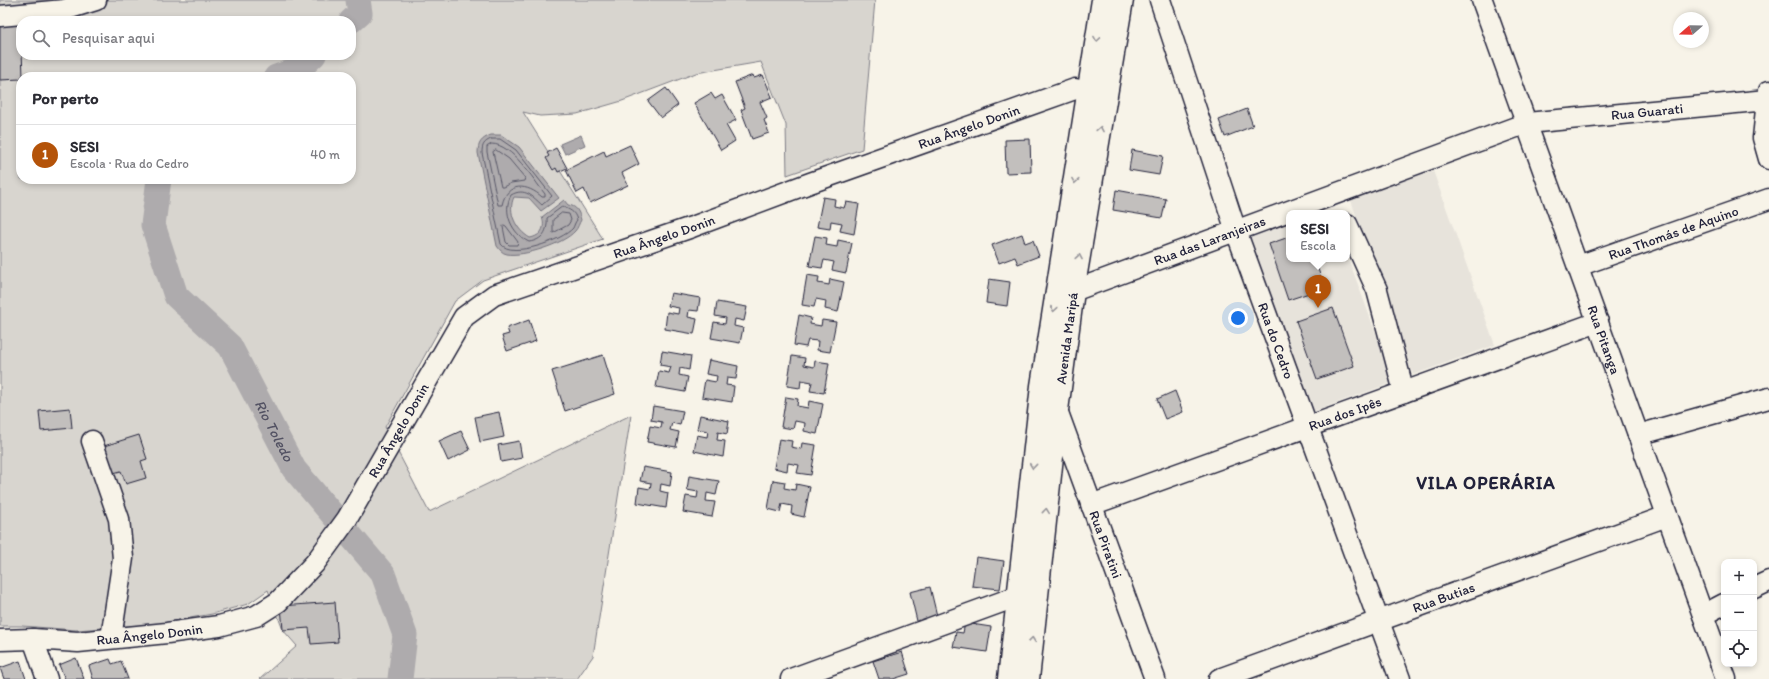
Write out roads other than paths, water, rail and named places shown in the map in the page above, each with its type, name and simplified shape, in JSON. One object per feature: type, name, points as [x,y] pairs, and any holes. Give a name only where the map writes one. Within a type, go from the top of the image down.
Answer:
[{"type":"main road","name":"Avenida Maripá","points":[[1097,94],[1103,0]]},
{"type":"main road","name":"Avenida Maripá","points":[[1028,679],[1048,408],[1065,289],[1097,94],[1122,0]]},
{"type":"main road","name":"Avenida Maripá","points":[[1009,679],[1018,596],[1044,448]]},
{"type":"street","points":[[0,16],[64,10],[96,0]]},
{"type":"street","name":"Rua do Cedro","points":[[1160,0],[1236,231],[1400,679]]},
{"type":"street","name":"Rua Pitanga","points":[[1482,0],[1726,679]]},
{"type":"street","name":"Rua Ângelo Donin","points":[[0,640],[33,639],[78,642],[219,626],[256,616],[278,602],[315,563],[347,520],[464,317],[494,294],[692,227],[810,183],[1075,89],[1097,94]]},
{"type":"street","points":[[1768,95],[1763,138],[1769,158]]},
{"type":"street","name":"Rua Guarati","points":[[1527,123],[1768,95]]},
{"type":"street","name":"Rua das Laranjeiras","points":[[1293,210],[1527,123]]},
{"type":"street","points":[[1333,195],[1340,210]]},
{"type":"street","name":"Rua Thomás de Aquino","points":[[1578,266],[1769,199]]},
{"type":"street","name":"Rua das Laranjeiras","points":[[1065,289],[1286,212]]},
{"type":"street","points":[[1350,230],[1378,290],[1404,392]]},
{"type":"street","name":"Rua dos Ipês","points":[[1091,505],[1598,322]]},
{"type":"street","points":[[1638,435],[1769,398]]},
{"type":"street","name":"Rua Piratini","points":[[1048,408],[1091,505],[1155,679]]},
{"type":"street","points":[[92,441],[119,519],[123,558],[111,638]]},
{"type":"street","name":"Rua Butias","points":[[1219,679],[1668,516]]},
{"type":"street","points":[[1757,587],[1769,581]]},
{"type":"street","points":[[791,679],[1018,596]]},
{"type":"street","points":[[1703,615],[1721,606]]},
{"type":"street","points":[[33,639],[46,679]]},
{"type":"water","points":[[491,135],[501,135],[519,147],[559,198],[541,211],[529,198],[514,197],[512,203],[512,214],[517,225],[525,235],[530,238],[534,237],[542,231],[542,217],[564,200],[568,205],[577,210],[581,220],[576,230],[570,236],[553,245],[523,254],[507,254],[499,249],[497,246],[478,153],[481,142]]},
{"type":"water","points":[[581,135],[585,145],[565,154],[560,144]]},
{"type":"waterway","name":"Rio Toledo","points":[[356,17],[360,13],[358,0]]},
{"type":"waterway","name":"Rio Toledo","points":[[290,72],[299,69],[309,60]]},
{"type":"waterway","name":"Rio Toledo","points":[[158,184],[153,225],[176,296],[230,346],[294,469],[383,574],[405,635],[400,679]]},
{"type":"place","name":"SESI","points":[[1318,308]]},
{"type":"district","name":"VILA OPERÁRIA","points":[[1486,483]]}]
